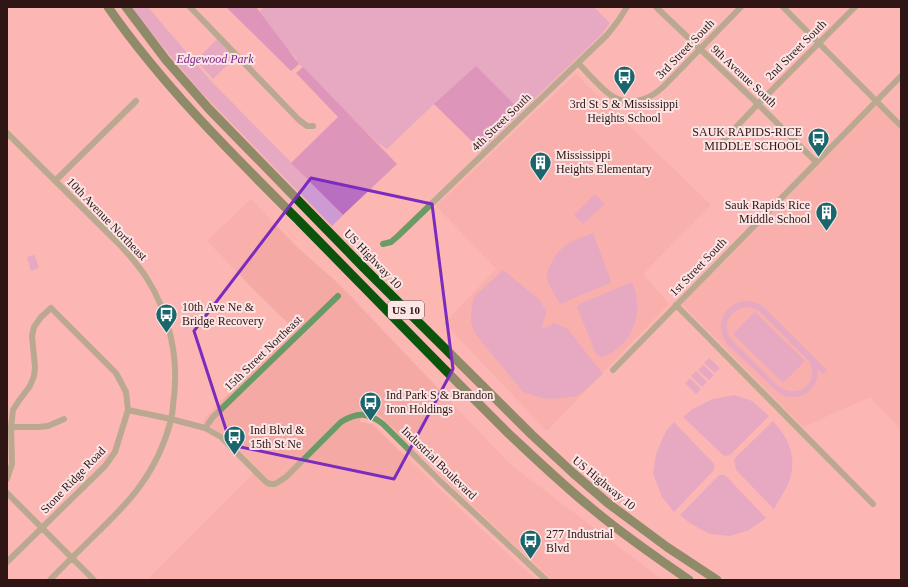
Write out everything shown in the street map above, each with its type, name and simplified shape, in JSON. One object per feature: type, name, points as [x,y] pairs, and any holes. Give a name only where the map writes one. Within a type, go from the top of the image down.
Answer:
[{"type":"highway","name":"US 10","points":[[108,7],[132,41],[201,122],[509,434],[570,490],[618,529],[688,580]]},
{"type":"highway","name":"US Highway 10","points":[[126,7],[166,60],[209,109],[364,268],[532,435],[577,477],[627,517],[667,547],[717,580]]},
{"type":"street","points":[[190,7],[299,120],[307,126],[313,126]]},
{"type":"street","name":"4th Street South","points":[[383,244],[391,242],[398,236],[578,63],[613,28],[626,7]]},
{"type":"street","name":"9th Avenue South","points":[[656,7],[758,104],[816,162]]},
{"type":"street","name":"3rd Street South","points":[[578,63],[612,96],[623,100],[640,100],[647,98],[659,90],[741,7]]},
{"type":"street","points":[[783,7],[901,126]]},
{"type":"street","name":"2nd Street South","points":[[720,144],[855,7]]},
{"type":"street","name":"1st Street South","points":[[612,370],[901,76]]},
{"type":"street","points":[[55,181],[136,101]]},
{"type":"street","name":"10th Avenue Northeast","points":[[7,133],[126,251],[153,288],[165,317],[171,338],[176,385],[171,419],[165,439],[150,471],[140,486],[120,510],[72,558]]},
{"type":"street","name":"15th Street Northeast","points":[[205,428],[213,417],[338,296]]},
{"type":"street","points":[[676,305],[873,504]]},
{"type":"street","name":"Stone Ridge Road","points":[[7,562],[104,466],[115,452],[128,410],[126,392],[116,373],[50,308],[34,327],[32,336],[35,367],[34,376],[30,386],[13,410],[12,427]]},
{"type":"street","name":"Industrial Boulevard","points":[[128,410],[205,428],[221,437],[262,479],[270,484],[275,484],[286,477],[341,422],[356,415],[363,414],[370,416],[383,424],[440,481],[546,580]]},
{"type":"street","points":[[7,479],[12,464],[12,427],[48,426],[64,419]]},
{"type":"street","points":[[7,493],[94,580]]},
{"type":"street","points":[[50,580],[72,558]]},
{"type":"highlighted area","points":[[311,178],[432,204],[453,369],[394,479],[231,445],[194,331]]},
{"type":"shaded area","points":[[226,7],[256,7],[299,64],[291,71]]},
{"type":"shaded area","points":[[476,66],[521,111],[481,150],[434,104]]},
{"type":"shaded area","points":[[303,67],[397,164],[343,215],[291,163],[338,117],[296,73]]},
{"type":"shaded area","points":[[576,74],[711,205],[643,274],[669,304],[547,431],[444,323],[496,269],[436,206]]},
{"type":"shaded area","points":[[877,106],[901,130],[901,430],[870,397],[803,427],[682,304]]},
{"type":"shaded area","points":[[251,199],[297,247],[340,285],[511,465],[663,580],[553,580],[513,544],[375,411],[364,407],[360,422],[372,424],[536,580],[147,580],[252,475],[259,471],[227,436],[203,423],[205,417],[294,329],[207,241]]},
{"type":"green space","points":[[132,7],[148,7],[210,80],[343,215],[332,226],[200,91],[138,17]]},
{"type":"green space","points":[[264,7],[594,7],[610,23],[601,35],[481,150],[434,104],[387,149],[364,130],[299,64],[296,60],[297,59],[254,17]]},
{"type":"green space","name":"Edgewood Park","points":[[217,39],[235,58],[213,79],[196,60]]},
{"type":"green space","points":[[595,194],[605,204],[583,224],[574,215]]},
{"type":"green space","points":[[593,233],[611,281],[610,283],[560,304],[550,287],[547,278],[547,272],[551,263],[559,251],[564,247]]},
{"type":"green space","points":[[34,255],[39,268],[31,271],[27,257]]},
{"type":"green space","points":[[503,270],[541,301],[543,307],[546,309],[546,316],[542,329],[553,323],[568,329],[603,374],[578,396],[552,399],[542,398],[523,392],[475,333],[471,322],[471,317],[472,304],[475,296]]},
{"type":"green space","points":[[632,282],[637,300],[634,326],[625,342],[606,356],[602,357],[596,354],[577,307],[579,304]]},
{"type":"green space","points":[[743,301],[749,301],[764,307],[827,370],[823,374],[818,369],[815,383],[811,389],[801,396],[794,397],[780,394],[727,344],[721,331],[722,318],[725,312]],"holes":[[[745,307],[753,308],[759,311],[809,361],[812,369],[812,376],[805,388],[792,391],[784,389],[776,384],[731,339],[727,327],[729,318],[740,309]]]},
{"type":"green space","points":[[755,312],[805,361],[783,383],[733,334]]},
{"type":"green space","points":[[709,358],[720,368],[715,373],[704,363]]},
{"type":"green space","points":[[703,365],[714,375],[709,380],[698,370]]},
{"type":"green space","points":[[696,371],[707,382],[702,387],[691,376]]},
{"type":"green space","points":[[690,378],[701,389],[696,394],[685,383]]},
{"type":"green space","points":[[734,395],[752,401],[769,416],[730,455],[724,456],[683,417],[693,409],[713,399]]},
{"type":"green space","points":[[773,421],[786,439],[792,460],[790,479],[774,509],[736,470],[734,459]]},
{"type":"green space","points":[[674,422],[714,464],[714,470],[674,512],[662,497],[653,474],[656,454],[666,431]]},
{"type":"green space","points":[[719,475],[725,475],[766,518],[749,530],[730,536],[710,534],[691,524],[680,515]]},
{"type":"place","name":"3rd St S & Mississippi Heights School","points":[[624,96]]},
{"type":"place","name":"SAUK RAPIDS-RICE MIDDLE SCHOOL","points":[[818,158]]},
{"type":"place","name":"Mississippi Heights Elementary","points":[[541,182]]},
{"type":"place","name":"Sauk Rapids Rice Middle School","points":[[826,232]]},
{"type":"place","name":"10th Ave Ne & Bridge Recovery","points":[[166,334]]},
{"type":"place","name":"Ind Park S & Brandon Iron Holdings","points":[[370,422]]},
{"type":"place","name":"Ind Blvd & 15th St Ne","points":[[235,456]]},
{"type":"place","name":"277 Industrial Blvd","points":[[530,560]]}]
